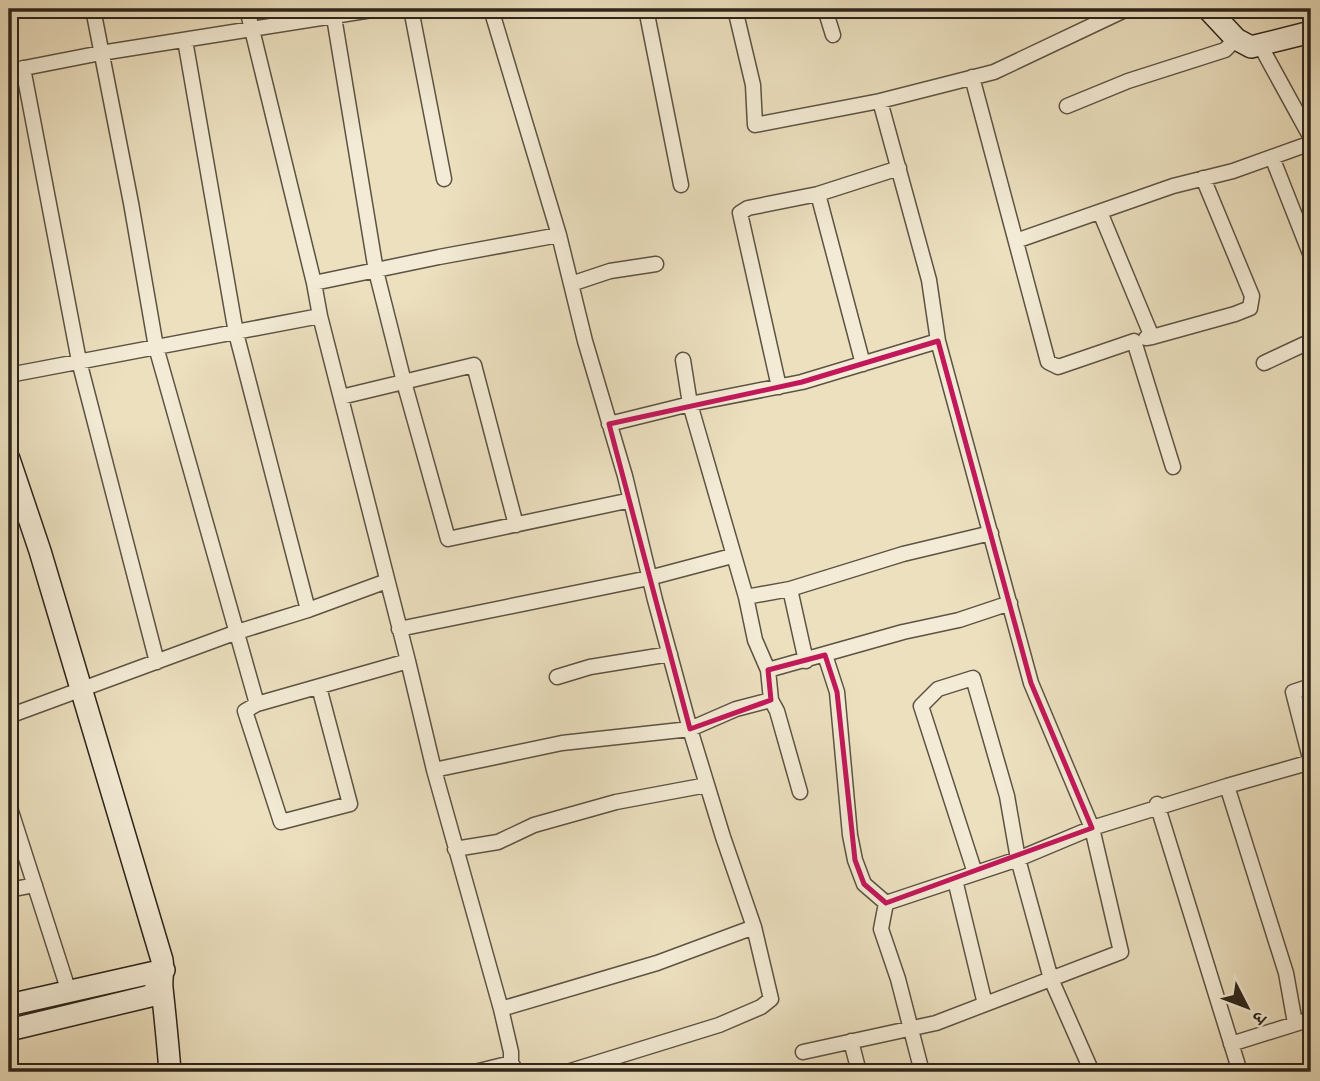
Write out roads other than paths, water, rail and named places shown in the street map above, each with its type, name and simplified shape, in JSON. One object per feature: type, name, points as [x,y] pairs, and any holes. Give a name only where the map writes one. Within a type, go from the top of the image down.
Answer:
[{"type":"street","points":[[93,9],[156,347],[257,704]]},
{"type":"street","points":[[247,9],[320,316],[434,770],[511,1052],[514,1068],[475,1072]]},
{"type":"street","points":[[158,662],[79,360],[16,70],[101,53],[378,9]]},
{"type":"street","points":[[411,9],[444,179]]},
{"type":"street","points":[[491,9],[559,235],[690,729],[754,927],[771,999],[761,1007],[719,1025],[567,1072]]},
{"type":"street","points":[[646,9],[681,185]]},
{"type":"street","points":[[735,9],[753,85],[755,125],[880,101],[994,72],[1127,9]]},
{"type":"street","points":[[825,9],[833,35]]},
{"type":"street","points":[[1208,9],[1236,39],[1251,47],[1311,32]]},
{"type":"street","points":[[334,17],[377,270],[404,382],[448,539],[631,500]]},
{"type":"street","points":[[1067,106],[1129,81],[1225,50],[1236,39]]},
{"type":"street","points":[[185,40],[236,333],[309,610]]},
{"type":"street","points":[[1016,241],[1173,186],[1272,157],[1311,140],[1260,45]]},
{"type":"street","points":[[972,77],[1048,362],[1058,367],[1134,341],[1235,314],[1250,307],[1252,296],[1203,178]]},
{"type":"street","points":[[803,1052],[936,1023],[1121,952],[1092,828],[1031,683],[938,341],[929,280],[880,101]]},
{"type":"street","points":[[1272,157],[1311,256]]},
{"type":"street","points":[[779,387],[740,213],[748,208],[818,194],[899,168]]},
{"type":"street","points":[[818,194],[863,364]]},
{"type":"street","points":[[1100,212],[1152,337]]},
{"type":"street","points":[[314,284],[559,235]]},
{"type":"street","points":[[571,284],[610,271],[656,264]]},
{"type":"street","points":[[9,375],[320,316]]},
{"type":"street","points":[[609,424],[690,404],[779,387],[938,341]]},
{"type":"street","points":[[1134,341],[1173,467]]},
{"type":"street","points":[[1264,363],[1311,341]]},
{"type":"street","points":[[683,360],[690,404],[746,597],[755,640],[768,670],[771,700],[777,711],[800,792]]},
{"type":"street","points":[[341,397],[474,365],[516,525]]},
{"type":"street","points":[[9,459],[40,551],[75,693]]},
{"type":"street","points":[[9,501],[75,693],[159,975],[168,1032],[170,1072]]},
{"type":"street","points":[[746,597],[790,589],[903,554],[991,533]]},
{"type":"street","points":[[400,629],[649,578],[732,556]]},
{"type":"street","points":[[9,716],[237,632],[309,610],[387,581]]},
{"type":"street","points":[[790,589],[806,661]]},
{"type":"street","points":[[768,670],[903,632],[959,620],[1010,603]]},
{"type":"street","points":[[557,677],[590,667],[670,654]]},
{"type":"street","points":[[825,655],[837,692],[850,835],[855,860],[864,884],[886,903]]},
{"type":"street","points":[[319,687],[350,804],[281,822],[245,711],[257,704],[408,661]]},
{"type":"street","points":[[975,873],[921,706],[938,690],[973,678],[1007,796],[1018,859],[1051,979],[1092,1072]]},
{"type":"street","points":[[886,903],[1018,859],[1092,828],[1158,806],[1311,762],[1293,692],[1311,686]]},
{"type":"street","points":[[434,770],[562,743],[690,729],[736,709],[771,700]]},
{"type":"street","points":[[455,849],[498,842],[534,825],[616,803],[707,785]]},
{"type":"street","points":[[1227,786],[1286,973],[1295,1023]]},
{"type":"street","points":[[9,805],[69,992]]},
{"type":"street","points":[[1158,806],[1240,1072]]},
{"type":"street","points":[[955,880],[985,1004]]},
{"type":"street","points":[[9,890],[35,885]]},
{"type":"street","points":[[886,903],[881,929],[898,979],[922,1072]]},
{"type":"street","points":[[501,1009],[657,963],[754,927]]},
{"type":"street","points":[[9,1005],[159,975]]},
{"type":"street","points":[[9,1030],[150,996],[159,975]]},
{"type":"street","points":[[1231,1044],[1311,1019]]},
{"type":"street","points":[[851,1041],[859,1072]]}]
